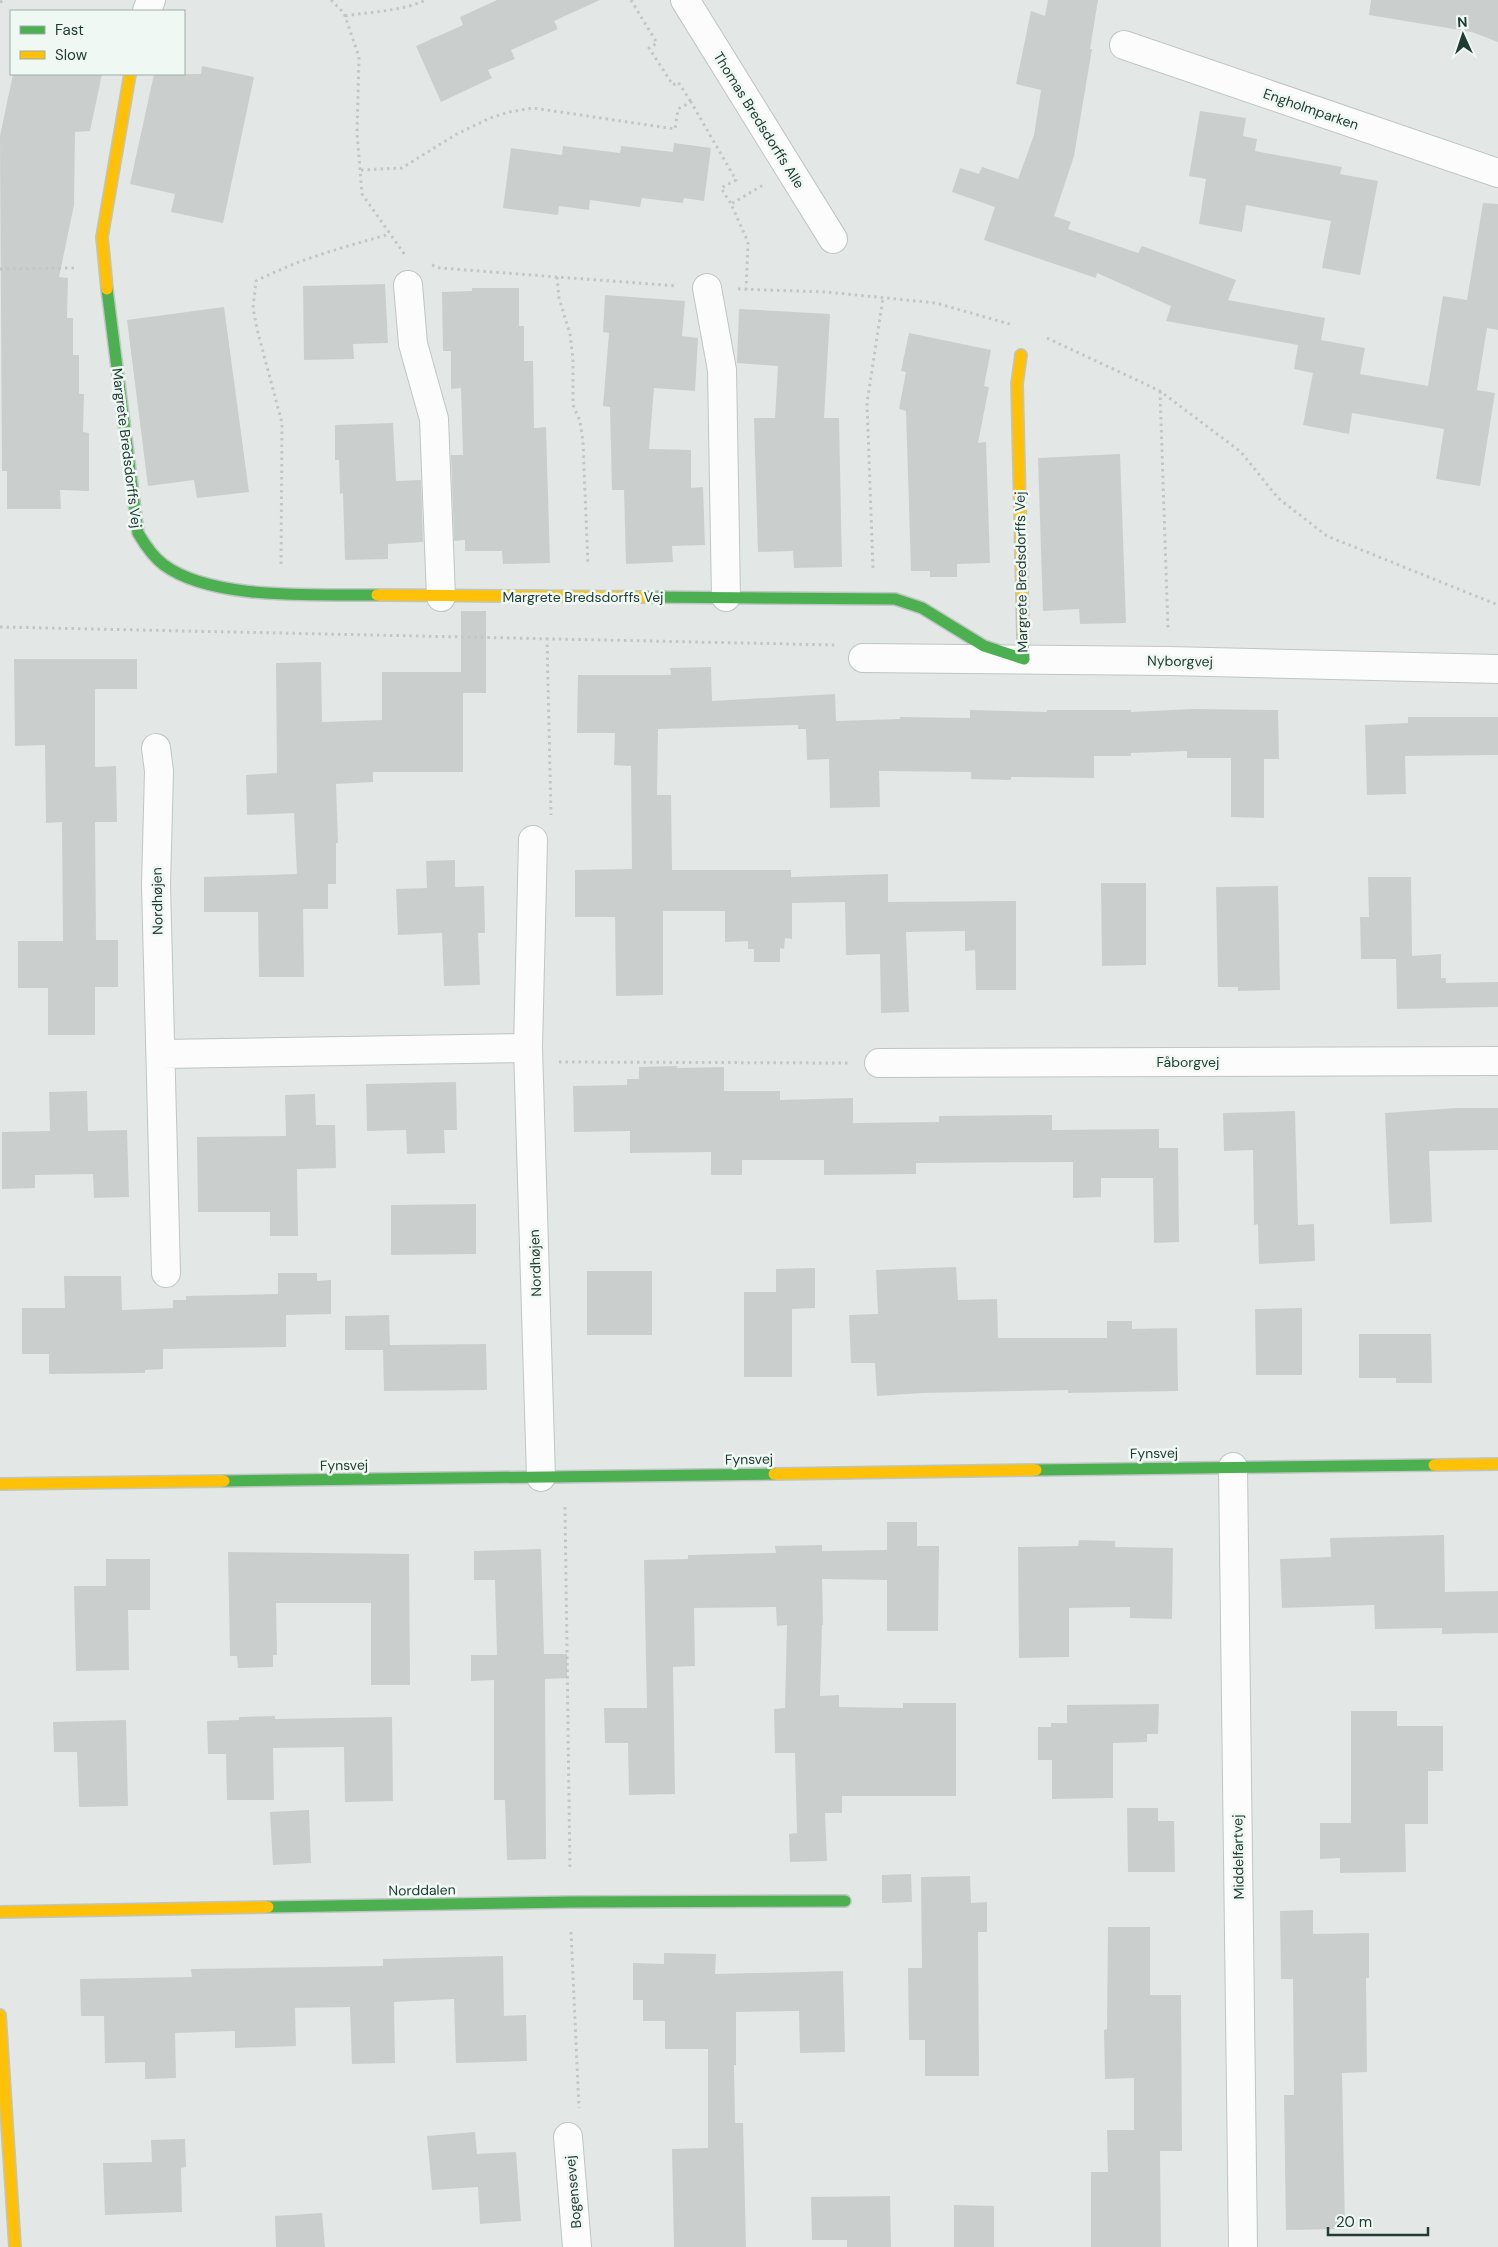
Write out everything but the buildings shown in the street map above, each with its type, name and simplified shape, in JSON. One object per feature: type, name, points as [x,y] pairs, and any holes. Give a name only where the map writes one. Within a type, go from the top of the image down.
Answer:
[{"type":"street","name":"Thomas Bredsdorffs Alle","points":[[685,0],[833,239]]},
{"type":"street","name":"Engholmparken","points":[[1124,45],[1498,173]]},
{"type":"street","name":"Margrete Bredsdorffs Vej","points":[[130,75],[102,237],[104,267],[138,533],[148,550],[166,566],[187,577],[259,594],[281,595],[895,599],[922,608],[984,646],[1024,659],[1017,384],[1021,355]]},
{"type":"street","points":[[408,285],[413,344],[434,419],[440,597]]},
{"type":"street","points":[[707,288],[722,370],[726,597]]},
{"type":"street","name":"Nyborgvej","points":[[863,658],[1169,661],[1498,670]]},
{"type":"street","name":"Nordhøjen","points":[[156,748],[159,771],[156,885],[162,1054],[166,1273]]},
{"type":"street","name":"Nordhøjen","points":[[533,840],[528,1048],[553,1477]]},
{"type":"street","points":[[162,1054],[528,1048]]},
{"type":"street","name":"Fåborgvej","points":[[879,1063],[1498,1061]]},
{"type":"street","name":"Fynsvej","points":[[0,1484],[1498,1464]]},
{"type":"street","name":"Middelfartvej","points":[[1233,1467],[1242,2247]]},
{"type":"street","name":"Norddalen","points":[[0,1912],[570,1902],[845,1901]]},
{"type":"street","points":[[0,2015],[15,2247]]},
{"type":"street","name":"Bogensevej","points":[[568,2137],[577,2247]]},
{"type":"path","points":[[0,2],[5,0]]},
{"type":"path","points":[[331,0],[346,16],[359,57],[357,133],[362,194],[406,255],[414,259]]},
{"type":"path","points":[[346,16],[376,11],[393,11],[408,8],[426,0]]},
{"type":"path","points":[[631,0],[657,43],[650,48],[673,85],[678,82],[736,180],[722,188],[748,242],[746,290]]},
{"type":"path","points":[[360,170],[402,168],[455,135],[490,118],[509,112],[533,108],[675,129],[678,109],[691,102]]},
{"type":"path","points":[[731,204],[790,170]]},
{"type":"path","points":[[281,595],[282,423],[253,308],[256,281],[283,267],[311,257],[390,234]]},
{"type":"path","points":[[423,262],[440,268],[707,288],[826,292],[936,303],[1018,326]]},
{"type":"path","points":[[0,269],[104,267]]},
{"type":"path","points":[[557,277],[559,298],[570,334],[573,359],[573,405],[580,421],[583,442],[590,597]]},
{"type":"path","points":[[874,599],[867,403],[883,298]]},
{"type":"path","points":[[1043,336],[1160,391],[1241,452],[1278,498],[1327,536],[1498,605]]},
{"type":"path","points":[[1160,391],[1169,661]]},
{"type":"path","points":[[0,627],[860,646],[863,658]]},
{"type":"path","points":[[533,840],[552,820],[547,638]]},
{"type":"path","points":[[528,1048],[555,1062],[879,1063]]},
{"type":"path","points":[[553,1477],[580,2126],[568,2137]]},
{"type":"traffic: fast","points":[[107,289],[138,533],[153,555],[164,565],[185,577],[210,585],[237,590],[297,595],[377,595]]},
{"type":"traffic: fast","points":[[646,597],[895,599],[922,608],[984,646],[1024,659],[1023,635]]},
{"type":"traffic: fast","points":[[1036,1470],[1434,1465]]},
{"type":"traffic: fast","points":[[224,1481],[774,1474]]},
{"type":"traffic: fast","points":[[268,1907],[570,1902],[845,1901]]},
{"type":"traffic: slow","points":[[107,289],[102,237],[130,75]]},
{"type":"traffic: slow","points":[[1021,355],[1017,384],[1023,635]]},
{"type":"traffic: slow","points":[[377,595],[646,597]]},
{"type":"traffic: slow","points":[[1434,1465],[1498,1464]]},
{"type":"traffic: slow","points":[[774,1474],[1036,1470]]},
{"type":"traffic: slow","points":[[0,1484],[224,1481]]},
{"type":"traffic: slow","points":[[0,1912],[268,1907]]},
{"type":"traffic: slow","points":[[0,2015],[15,2247]]}]
